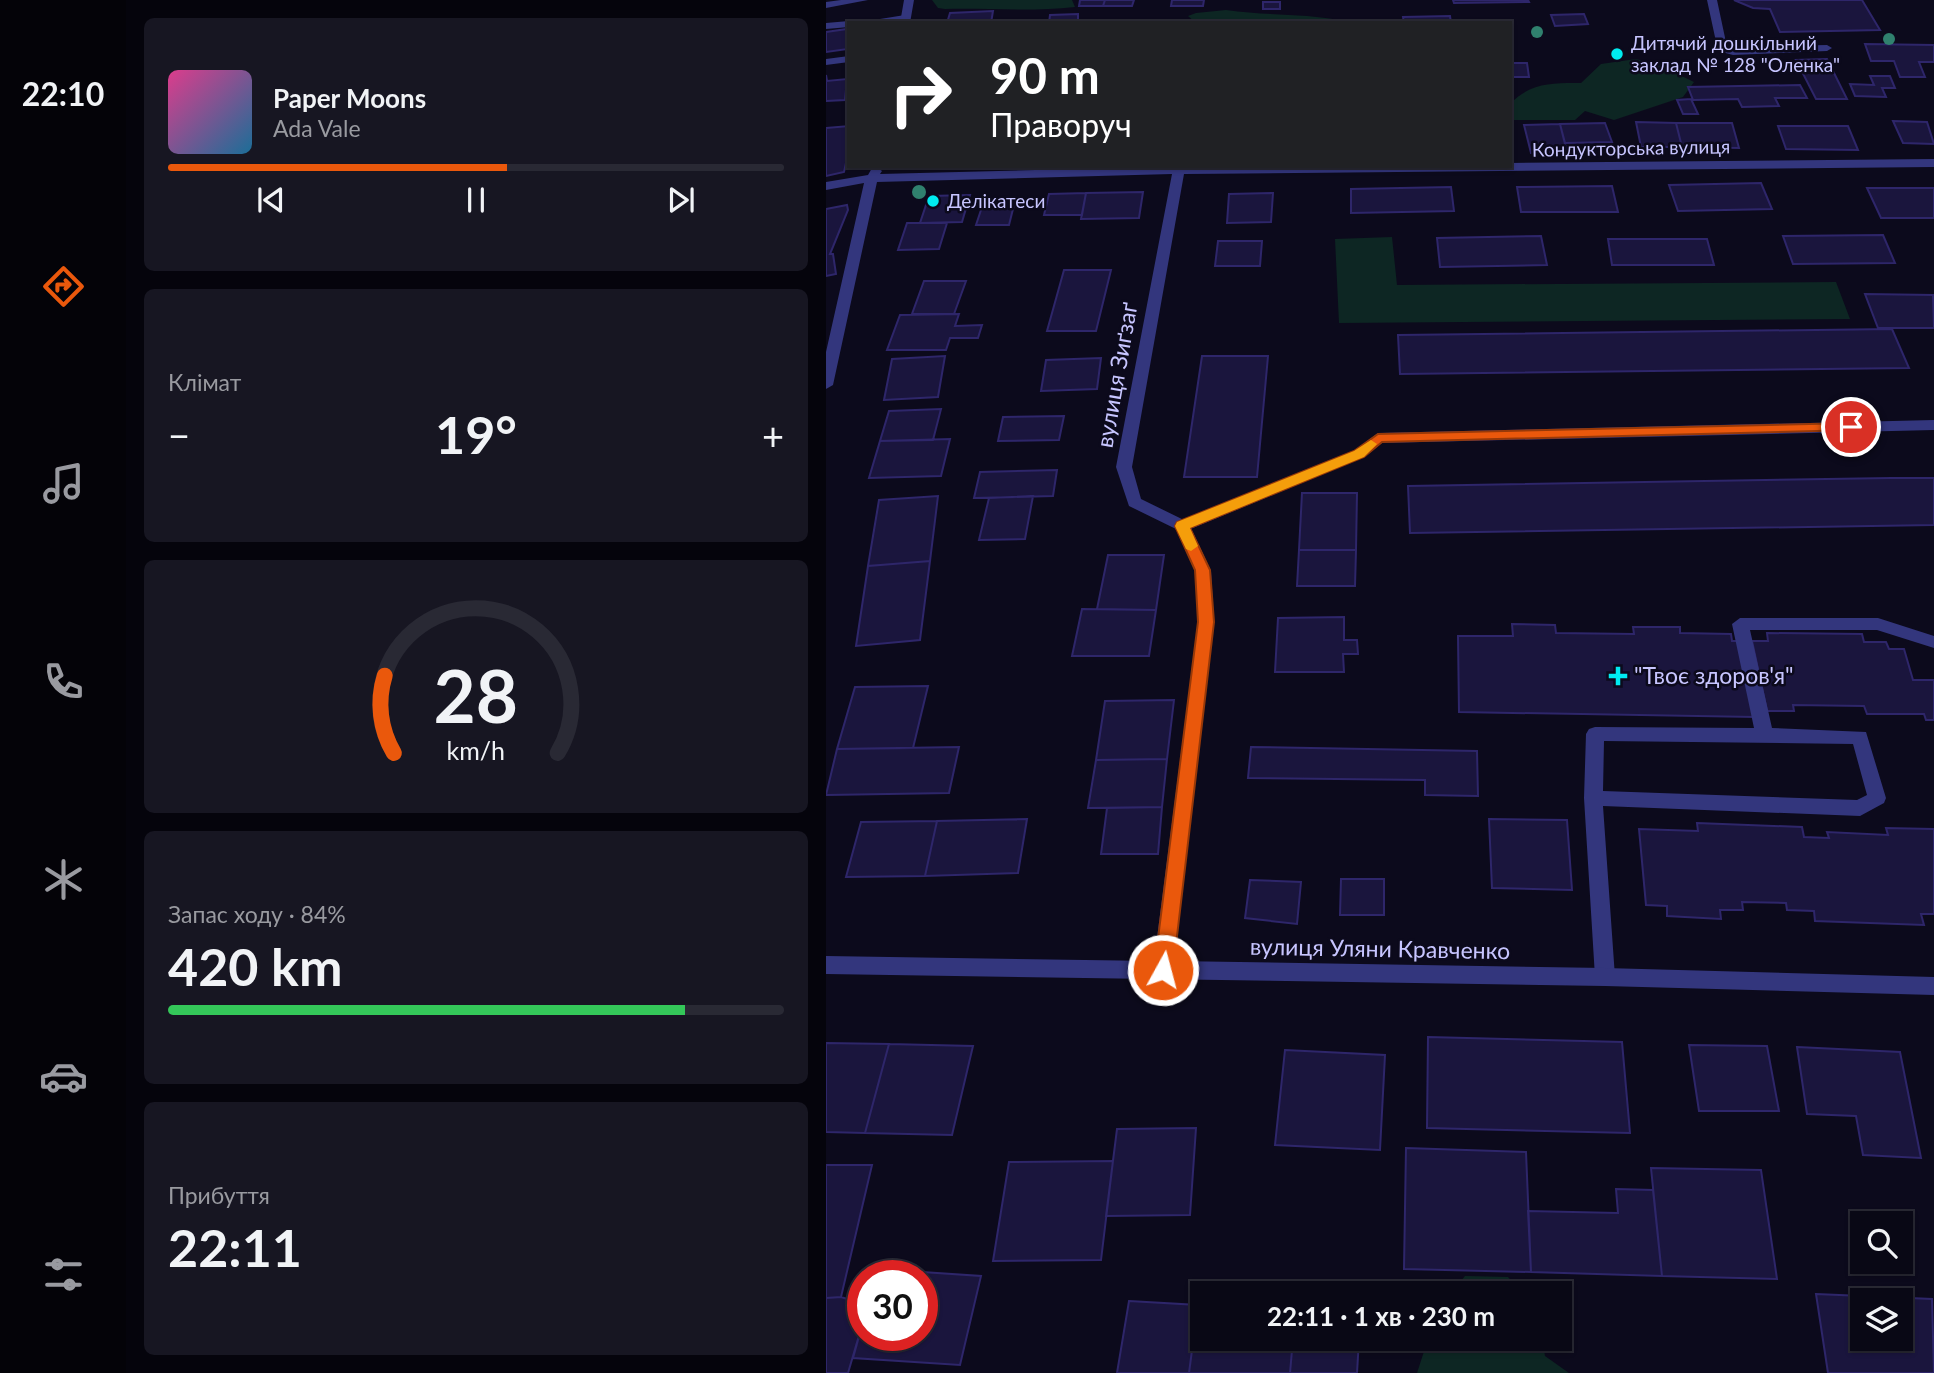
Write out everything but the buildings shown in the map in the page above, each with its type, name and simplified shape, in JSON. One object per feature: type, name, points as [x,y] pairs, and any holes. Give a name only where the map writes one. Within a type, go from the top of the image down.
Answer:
[{"type":"street","points":[[826,5],[863,0]]},
{"type":"street","points":[[905,20],[909,0]]},
{"type":"street","points":[[1712,0],[1722,48],[1734,52],[1827,48]]},
{"type":"street","points":[[826,26],[847,24]]},
{"type":"street","points":[[826,62],[847,59]]},
{"type":"street","name":"Кондукторська вулиця","points":[[826,186],[876,172],[1178,172],[1934,163]]},
{"type":"street","points":[[826,385],[869,188],[876,172]]},
{"type":"street","name":"вулиця Зиґзаґ","points":[[1178,172],[1124,467],[1134,502],[1182,526]]},
{"type":"street","points":[[1163,970],[1206,622],[1203,570],[1182,526],[1359,454],[1378,438],[1934,425]]},
{"type":"street","points":[[1765,735],[1740,624],[1878,624],[1934,642]]},
{"type":"street","points":[[1593,798],[1860,808],[1877,798],[1860,737],[1595,734],[1593,798],[1605,977]]},
{"type":"street","name":"вулиця Уляни Кравченко","points":[[826,965],[1605,977],[1934,986]]},
{"type":"green space","points":[[932,0],[1072,0],[1075,7],[1026,10],[945,9],[938,8]]},
{"type":"green space","points":[[1226,10],[1342,21],[1194,21],[1188,16]]},
{"type":"green space","points":[[1636,59],[1659,65],[1694,82],[1683,97],[1614,120],[1585,111],[1575,120],[1512,120],[1512,102],[1526,91],[1543,85],[1581,83],[1601,64]]},
{"type":"green space","points":[[1392,237],[1397,285],[1836,282],[1850,319],[1339,323],[1335,239]]},
{"type":"green space","points":[[1465,1276],[1508,1277],[1512,1281],[1461,1281]]},
{"type":"green space","points":[[1424,1351],[1544,1351],[1545,1356],[1569,1373],[1417,1373]]},
{"type":"slow traffic","points":[[1191,546],[1182,526],[1359,454],[1371,444]]},
{"type":"place","name":"Дитячий дошкільний заклад № 128 \"Оленка\"","points":[[1617,54]]},
{"type":"place","name":"Делікатеси","points":[[933,201]]},
{"type":"place","name":"\"Твоє здоров'я\"","points":[[1618,676]]},
{"type":"route","points":[[1163,970],[1206,622],[1203,570],[1182,526],[1359,454],[1378,438],[1851,427]]}]
